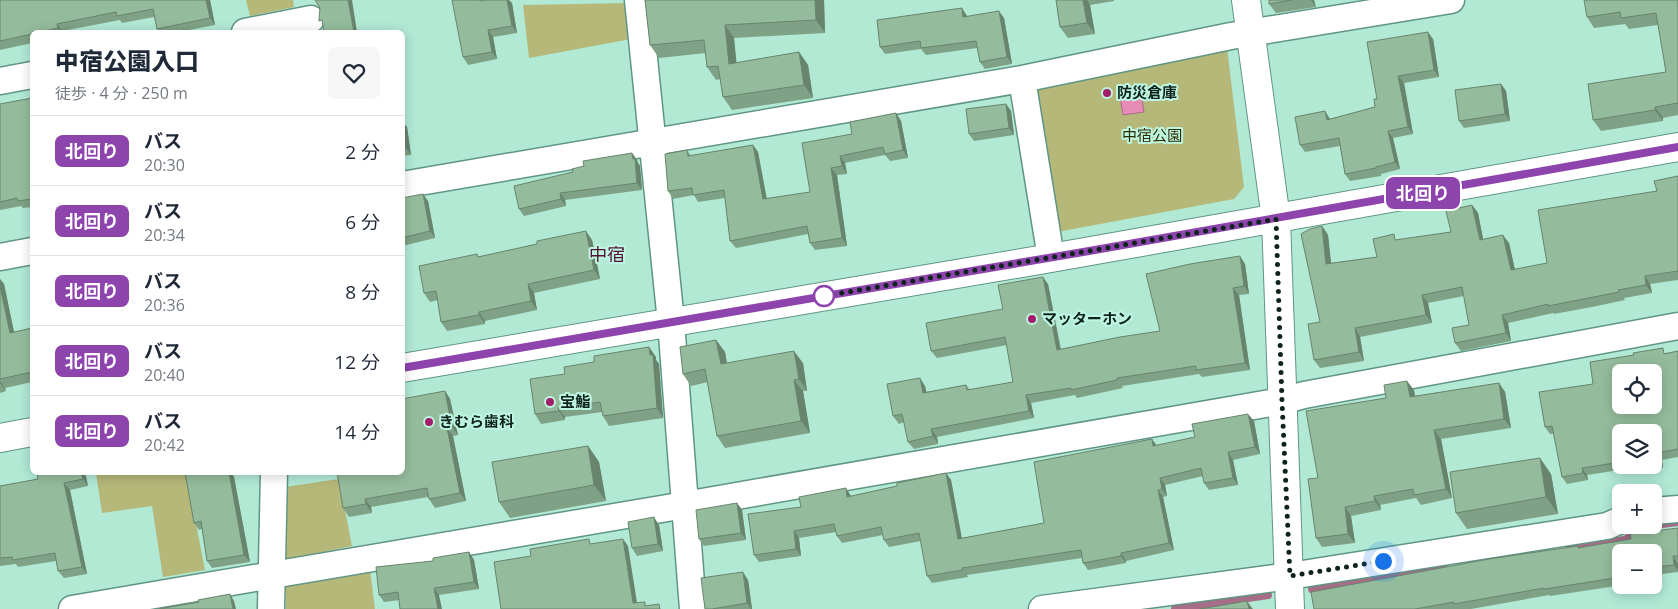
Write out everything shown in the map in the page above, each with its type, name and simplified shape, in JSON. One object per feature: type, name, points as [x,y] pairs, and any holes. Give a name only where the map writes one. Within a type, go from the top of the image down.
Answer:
[{"type":"street","points":[[638,0],[671,322],[693,609]]},
{"type":"street","points":[[1246,0],[1276,219],[1290,609]]},
{"type":"street","points":[[405,183],[1022,79],[1250,33],[1452,0]]},
{"type":"street","points":[[254,30],[311,17]]},
{"type":"street","points":[[0,81],[30,75]]},
{"type":"street","points":[[1022,79],[1051,258]]},
{"type":"street","points":[[405,367],[1051,258],[1678,148]]},
{"type":"street","points":[[0,256],[30,251]]},
{"type":"street","points":[[72,609],[273,576],[1282,401],[1678,326]]},
{"type":"street","points":[[0,438],[30,432]]},
{"type":"street","points":[[272,609],[274,475]]},
{"type":"street","points":[[1662,510],[1678,509]]},
{"type":"street","points":[[1042,609],[1290,576],[1612,524]]},
{"type":"green space","points":[[246,0],[293,0],[294,7],[250,16]]},
{"type":"green space","points":[[629,3],[631,39],[529,58],[523,5]]},
{"type":"green space","name":"中宿公園","points":[[1226,40],[1244,187],[1234,199],[1052,233],[1027,84]]},
{"type":"green space","points":[[96,475],[186,475],[205,570],[163,577],[152,506],[102,513]]},
{"type":"green space","points":[[339,479],[352,546],[283,560],[285,487]]},
{"type":"green space","points":[[370,570],[375,609],[286,609],[286,585]]},
{"type":"shaded area","points":[[1140,87],[1144,112],[1123,115],[1119,91]]},
{"type":"building","points":[[0,0],[206,0],[210,18],[157,29],[153,9],[117,16],[116,12],[57,24],[58,28],[49,30],[30,30],[30,34],[0,41]]},
{"type":"building","points":[[315,0],[348,0],[354,30],[324,30],[322,20],[319,21],[320,8]]},
{"type":"building","points":[[452,0],[507,0],[512,26],[488,30],[492,52],[463,57]]},
{"type":"building","points":[[645,0],[815,0],[816,20],[725,25],[729,64],[799,52],[804,85],[723,97],[718,66],[707,67],[704,40],[650,45]]},
{"type":"building","points":[[1056,0],[1083,0],[1087,23],[1060,27]]},
{"type":"building","points":[[1269,0],[1292,0],[1269,4]]},
{"type":"building","points":[[1584,0],[1678,0],[1678,103],[1655,107],[1655,110],[1593,120],[1588,84],[1666,72],[1656,13],[1621,18],[1620,12],[1587,17]]},
{"type":"building","points":[[962,8],[963,17],[999,11],[1007,57],[980,62],[976,41],[921,48],[920,41],[880,47],[877,20]]},
{"type":"building","points":[[1428,32],[1434,70],[1398,76],[1408,127],[1388,131],[1395,162],[1345,174],[1339,138],[1300,145],[1295,117],[1325,111],[1327,120],[1375,107],[1374,99],[1377,99],[1367,42]]},
{"type":"building","points":[[1501,84],[1505,114],[1459,121],[1455,90]]},
{"type":"building","points":[[30,98],[30,199],[18,201],[17,198],[0,202],[0,104]]},
{"type":"building","points":[[1006,104],[1009,128],[969,134],[966,109]]},
{"type":"building","points":[[896,113],[903,150],[885,154],[883,147],[840,156],[842,166],[831,168],[842,238],[810,243],[807,226],[730,241],[724,190],[693,195],[692,188],[668,191],[665,154],[687,150],[688,156],[753,145],[763,199],[810,192],[802,143],[852,134],[850,122]]},
{"type":"building","points":[[632,153],[633,159],[635,159],[637,183],[560,193],[561,199],[519,209],[514,186],[573,172],[572,169],[584,166],[583,161]]},
{"type":"building","points":[[1678,176],[1678,271],[1645,276],[1646,285],[1618,290],[1619,292],[1548,306],[1548,304],[1502,315],[1506,333],[1455,343],[1452,328],[1469,325],[1462,287],[1422,295],[1426,315],[1355,328],[1359,352],[1314,360],[1308,324],[1320,322],[1301,234],[1310,229],[1322,226],[1326,264],[1377,257],[1373,239],[1394,234],[1395,240],[1451,232],[1446,211],[1472,205],[1480,240],[1503,235],[1511,270],[1547,263],[1538,210],[1657,191],[1654,181]]},
{"type":"building","points":[[423,194],[430,231],[405,237],[405,197]]},
{"type":"building","points":[[586,231],[594,270],[528,284],[531,301],[479,312],[479,315],[441,322],[436,291],[424,293],[419,266],[477,254],[478,257],[537,244],[537,241]]},
{"type":"building","points":[[1240,256],[1244,286],[1233,288],[1245,363],[1196,370],[1196,366],[1117,378],[1117,380],[1071,390],[1071,388],[1026,395],[1029,411],[931,429],[933,436],[908,442],[902,414],[893,416],[887,384],[920,378],[923,393],[966,385],[967,390],[1013,382],[1005,337],[931,351],[926,323],[1003,309],[998,285],[1043,277],[1057,350],[1160,331],[1146,274],[1190,264]]},
{"type":"building","points":[[0,286],[10,333],[30,328],[30,372],[0,379]]},
{"type":"building","points":[[716,340],[721,364],[794,351],[799,379],[794,380],[801,421],[717,436],[705,369],[683,374],[680,347]]},
{"type":"building","points":[[649,347],[650,355],[653,355],[657,408],[603,416],[600,402],[558,408],[559,411],[535,414],[530,379],[565,374],[564,367],[594,362],[594,356]]},
{"type":"building","points":[[1663,348],[1664,354],[1678,351],[1678,449],[1662,452],[1662,424],[1612,424],[1612,463],[1582,468],[1583,473],[1562,477],[1552,426],[1545,427],[1539,392],[1593,384],[1590,362],[1634,355],[1633,353]]},
{"type":"building","points":[[1407,381],[1410,397],[1499,383],[1504,419],[1434,430],[1446,489],[1414,495],[1413,489],[1374,496],[1375,501],[1345,507],[1348,534],[1316,538],[1308,479],[1318,478],[1306,411],[1386,398],[1384,385]]},
{"type":"building","points":[[445,391],[452,427],[447,428],[460,493],[429,499],[427,488],[365,499],[366,504],[343,508],[338,475],[405,475],[405,398]]},
{"type":"building","points":[[1248,414],[1255,447],[1228,452],[1233,478],[1204,483],[1201,468],[1160,478],[1162,489],[1158,490],[1169,543],[1121,553],[1121,556],[1083,563],[1081,550],[962,568],[963,570],[927,576],[919,533],[884,540],[881,527],[837,536],[834,524],[794,531],[796,549],[754,555],[748,514],[801,507],[799,497],[846,488],[847,497],[897,486],[897,483],[946,473],[958,539],[1044,523],[1034,462],[1152,439],[1153,446],[1195,437],[1192,424]]},
{"type":"building","points":[[588,446],[594,485],[499,502],[492,462]]},
{"type":"building","points":[[1540,458],[1546,497],[1456,513],[1450,472]]},
{"type":"building","points":[[37,475],[82,475],[83,479],[64,483],[82,567],[58,571],[55,553],[13,560],[12,557],[0,558],[0,486],[38,479]]},
{"type":"building","points":[[186,475],[230,475],[244,555],[207,561],[201,521],[194,523]]},
{"type":"building","points":[[737,503],[741,533],[699,539],[696,510]]},
{"type":"building","points":[[654,517],[658,544],[632,548],[628,522]]},
{"type":"building","points":[[1678,528],[1678,556],[1673,556],[1674,565],[1662,566],[1662,544],[1612,544],[1612,578],[1415,609],[1314,609],[1311,592],[1489,559],[1578,546],[1578,548],[1631,539],[1630,534],[1662,534],[1662,530]]},
{"type":"building","points":[[589,539],[590,544],[623,539],[633,603],[645,602],[645,606],[659,604],[660,609],[501,609],[494,562],[531,556],[530,549]]},
{"type":"building","points":[[469,552],[474,582],[434,588],[438,609],[400,609],[398,592],[379,595],[376,567],[433,561],[433,558]]},
{"type":"building","points":[[743,572],[747,603],[705,609],[701,578]]},
{"type":"building","points":[[230,594],[233,609],[159,609],[199,602],[198,600]]},
{"type":"building","points":[[1247,601],[1249,609],[1200,609]]},
{"type":"waterway","points":[[1662,524],[1678,522]]},
{"type":"waterway","points":[[1569,548],[1625,540],[1634,534]]},
{"type":"waterway","points":[[1312,589],[1444,568]]},
{"type":"waterway","points":[[1175,609],[1268,595]]},
{"type":"bus line","name":"北回り","points":[[405,367],[1276,219],[1678,147]]},
{"type":"place","name":"防災倉庫","points":[[1107,93]]},
{"type":"place","name":"マッターホン","points":[[1032,319]]},
{"type":"place","name":"宝鮨","points":[[550,402]]},
{"type":"place","name":"きむら歯科","points":[[429,422]]},
{"type":"district","name":"中宿","points":[[607,255]]},
{"type":"route","points":[[824,296],[1276,219],[1290,576],[1383,561]]}]
